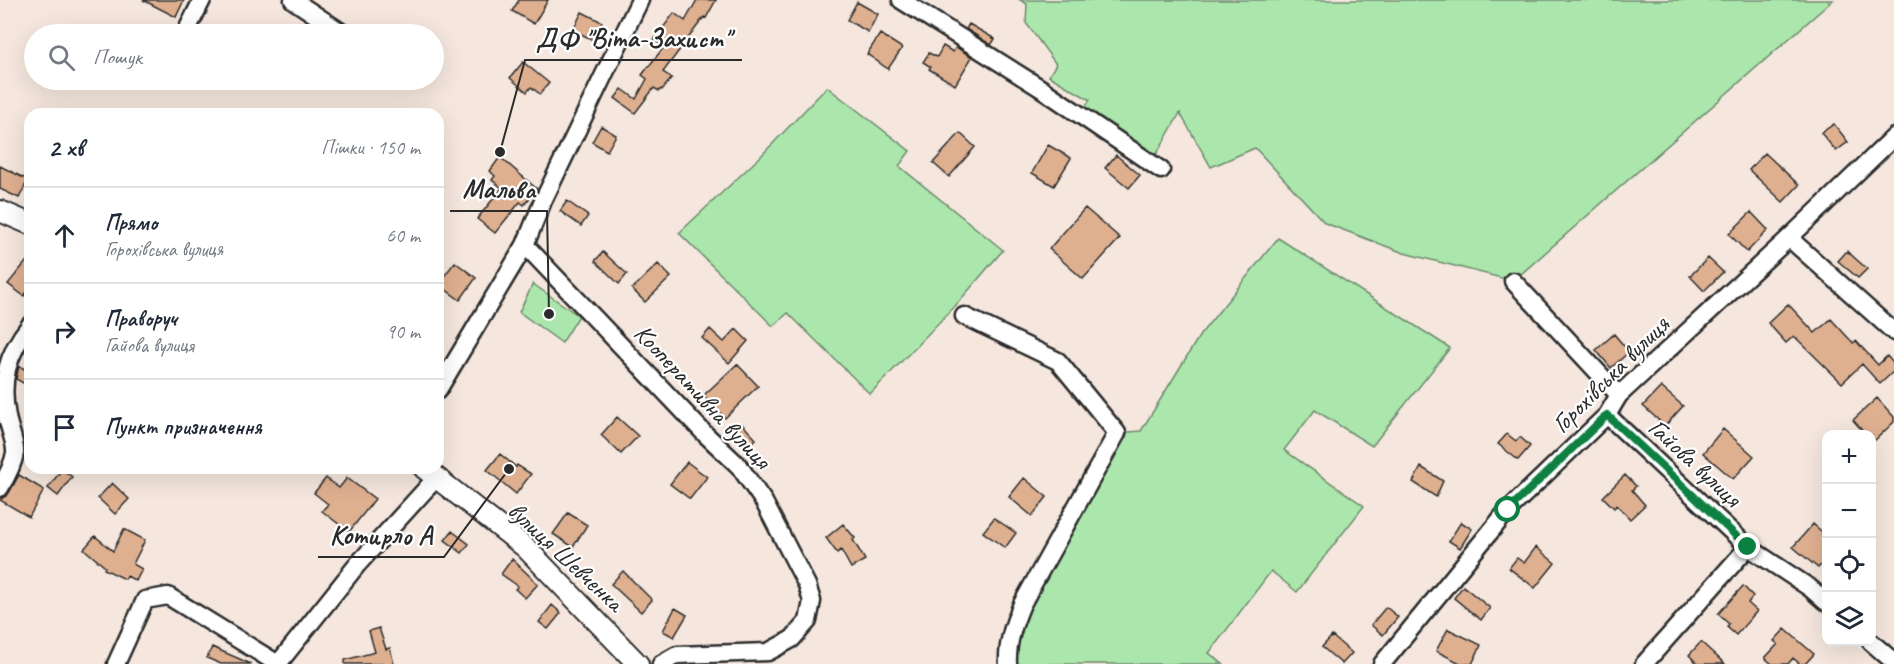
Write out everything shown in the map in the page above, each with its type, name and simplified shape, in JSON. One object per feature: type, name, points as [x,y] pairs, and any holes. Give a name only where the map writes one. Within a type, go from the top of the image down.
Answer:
[{"type":"street","points":[[189,24],[202,0]]},
{"type":"street","points":[[293,0],[329,24]]},
{"type":"street","points":[[444,380],[525,245],[543,201],[639,0]]},
{"type":"street","points":[[901,0],[1042,89],[1161,170]]},
{"type":"street","name":"Горохівська вулиця","points":[[1382,664],[1508,510],[1607,415],[1619,395],[1789,238],[1894,137]]},
{"type":"street","points":[[0,211],[24,221]]},
{"type":"street","points":[[1789,238],[1894,332]]},
{"type":"street","name":"Кооперативна вулиця","points":[[525,245],[706,435],[740,466],[764,502],[807,585],[812,601],[808,621],[792,639],[768,652],[676,655],[661,664]]},
{"type":"street","points":[[1513,281],[1619,395]]},
{"type":"street","points":[[964,316],[1058,361],[1118,432],[1022,603],[1012,626],[1007,653],[1008,664]]},
{"type":"street","points":[[0,488],[15,452],[6,416],[4,377],[11,354],[24,334]]},
{"type":"street","name":"Гайова вулиця","points":[[1607,415],[1748,547],[1810,588],[1822,599]]},
{"type":"street","points":[[116,664],[145,600],[168,596],[278,664],[429,474]]},
{"type":"street","name":"вулиця Шевченка","points":[[431,474],[525,547],[638,664]]},
{"type":"street","points":[[1644,664],[1748,547]]},
{"type":"street","points":[[1876,646],[1894,662]]},
{"type":"green space","points":[[1020,0],[1833,0],[1513,281],[1404,253],[1325,223],[1255,148],[1211,167],[1180,113],[1156,155],[1139,149],[1083,110],[1090,100],[1049,76],[1056,64],[1026,23],[1027,4]]},
{"type":"green space","points":[[827,87],[910,151],[899,166],[1003,250],[956,305],[870,394],[788,313],[773,326],[679,233],[759,158]]},
{"type":"green space","points":[[1278,238],[1450,348],[1372,446],[1315,410],[1284,450],[1364,506],[1297,592],[1271,571],[1209,653],[1223,664],[1008,664],[1012,626],[1117,433],[1141,431],[1200,335]]},
{"type":"green space","points":[[533,284],[579,316],[562,343],[519,312]]},
{"type":"building","points":[[143,0],[184,0],[176,17]]},
{"type":"building","points":[[519,0],[548,0],[534,24],[512,11]]},
{"type":"building","points":[[697,0],[716,0],[706,18],[704,17],[663,72],[672,78],[662,90],[654,88],[635,113],[615,98],[622,89],[636,99],[647,79],[642,75],[664,47],[654,40],[674,13],[685,21]]},
{"type":"building","points":[[857,2],[878,14],[868,32],[847,20]]},
{"type":"building","points":[[582,12],[602,22],[593,40],[573,30]]},
{"type":"building","points":[[969,24],[995,39],[991,45],[966,29]]},
{"type":"building","points":[[880,34],[902,48],[888,69],[867,54]]},
{"type":"building","points":[[943,46],[953,52],[956,47],[972,57],[955,85],[929,69],[931,67],[923,62],[929,53],[937,57]]},
{"type":"building","points":[[523,62],[549,83],[540,94],[531,87],[527,92],[510,78]]},
{"type":"building","points":[[1834,124],[1848,142],[1836,151],[1821,133]]},
{"type":"building","points":[[601,126],[616,135],[607,151],[592,142]]},
{"type":"building","points":[[960,133],[975,147],[949,177],[933,163]]},
{"type":"building","points":[[1048,145],[1071,158],[1054,186],[1032,173]]},
{"type":"building","points":[[1765,153],[1799,185],[1783,202],[1749,170]]},
{"type":"building","points":[[1116,155],[1140,175],[1129,188],[1105,168]]},
{"type":"building","points":[[500,157],[537,189],[524,205],[520,202],[495,233],[477,219],[502,188],[492,180],[495,176],[490,171]]},
{"type":"building","points":[[0,166],[24,178],[24,188],[19,198],[0,189]]},
{"type":"building","points":[[567,201],[588,216],[581,226],[560,211]]},
{"type":"building","points":[[1085,208],[1120,238],[1083,279],[1049,249]]},
{"type":"building","points":[[1751,212],[1768,230],[1747,252],[1729,234]]},
{"type":"building","points":[[1847,251],[1867,269],[1858,278],[1838,261]]},
{"type":"building","points":[[603,252],[627,274],[619,284],[595,261]]},
{"type":"building","points":[[1708,258],[1723,272],[1704,291],[1690,276]]},
{"type":"building","points":[[455,262],[476,278],[460,300],[444,288],[444,276]]},
{"type":"building","points":[[24,264],[24,296],[8,284]]},
{"type":"building","points":[[658,264],[671,277],[645,302],[632,289]]},
{"type":"building","points":[[1788,304],[1815,333],[1831,319],[1878,365],[1887,356],[1894,364],[1894,371],[1880,384],[1862,364],[1842,383],[1794,336],[1786,343],[1768,323]]},
{"type":"building","points":[[710,329],[724,342],[736,329],[748,341],[729,363],[702,338]]},
{"type":"building","points":[[1614,334],[1629,352],[1611,368],[1596,350]]},
{"type":"building","points":[[737,364],[758,386],[725,418],[703,396]]},
{"type":"building","points":[[19,366],[24,369],[24,384],[16,379]]},
{"type":"building","points":[[1661,387],[1683,406],[1665,426],[1643,406]]},
{"type":"building","points":[[1877,398],[1894,417],[1894,422],[1876,439],[1876,430],[1862,430],[1853,420]]},
{"type":"building","points":[[617,417],[638,436],[621,454],[601,435]]},
{"type":"building","points":[[741,423],[756,439],[747,448],[732,433]]},
{"type":"building","points":[[1723,429],[1754,456],[1733,479],[1703,453]]},
{"type":"building","points":[[1507,434],[1516,441],[1520,437],[1530,446],[1518,460],[1498,444]]},
{"type":"building","points":[[500,454],[516,467],[517,465],[531,474],[516,494],[487,470]]},
{"type":"building","points":[[687,462],[707,477],[690,499],[670,484]]},
{"type":"building","points":[[1421,467],[1443,481],[1436,497],[1413,482]]},
{"type":"building","points":[[58,474],[68,474],[72,477],[58,496],[48,488]]},
{"type":"building","points":[[19,475],[44,490],[29,517],[0,500],[9,493]]},
{"type":"building","points":[[1625,475],[1636,486],[1632,490],[1645,505],[1630,519],[1617,505],[1614,508],[1603,497]]},
{"type":"building","points":[[326,478],[339,488],[347,478],[375,499],[349,532],[322,511],[328,504],[314,493]]},
{"type":"building","points":[[1024,478],[1047,497],[1032,516],[1009,497]]},
{"type":"building","points":[[112,483],[129,499],[115,514],[98,498]]},
{"type":"building","points":[[568,513],[587,525],[573,547],[553,534]]},
{"type":"building","points":[[994,518],[1016,533],[1005,548],[983,532]]},
{"type":"building","points":[[1461,522],[1472,529],[1460,548],[1449,541]]},
{"type":"building","points":[[843,524],[855,538],[853,540],[865,560],[851,568],[841,550],[837,553],[826,538]]},
{"type":"building","points":[[1813,524],[1822,532],[1822,564],[1818,568],[1793,547]]},
{"type":"building","points":[[124,529],[145,540],[133,564],[142,569],[136,581],[127,576],[125,579],[104,569],[105,567],[84,549],[95,536],[113,551]]},
{"type":"building","points":[[452,531],[469,544],[462,553],[445,540]]},
{"type":"building","points":[[1536,547],[1555,563],[1535,588],[1509,568],[1517,558],[1524,563]]},
{"type":"building","points":[[512,559],[538,584],[525,598],[515,589],[518,586],[501,574]]},
{"type":"building","points":[[623,571],[652,600],[641,612],[611,584]]},
{"type":"building","points":[[1463,586],[1490,608],[1481,620],[1454,598]]},
{"type":"building","points":[[1743,586],[1753,596],[1748,603],[1757,611],[1736,635],[1727,627],[1729,624],[1718,614]]},
{"type":"building","points":[[552,605],[561,613],[548,629],[539,622]]},
{"type":"building","points":[[1386,607],[1398,617],[1383,635],[1371,625]]},
{"type":"building","points":[[675,608],[687,615],[674,637],[663,631]]},
{"type":"building","points":[[379,628],[386,649],[390,648],[394,664],[345,664],[345,660],[375,652],[369,631]]},
{"type":"building","points":[[1448,629],[1481,645],[1472,664],[1462,664],[1436,651]]},
{"type":"building","points":[[1785,629],[1814,654],[1805,664],[1800,664],[1793,658],[1788,664],[1772,664],[1765,658],[1778,644],[1774,641]]},
{"type":"building","points":[[1332,636],[1352,653],[1342,664],[1322,647]]},
{"type":"building","points":[[1701,642],[1725,664],[1698,664],[1689,655]]},
{"type":"building","points":[[212,647],[251,664],[221,664],[207,658]]},
{"type":"place","name":"ДФ \"Віта-Захист\"","points":[[500,152]]},
{"type":"place","name":"Мальва","points":[[549,314]]},
{"type":"place","name":"Котирло А","points":[[509,469]]},
{"type":"route","points":[[1508,510],[1607,415],[1748,547]]}]
